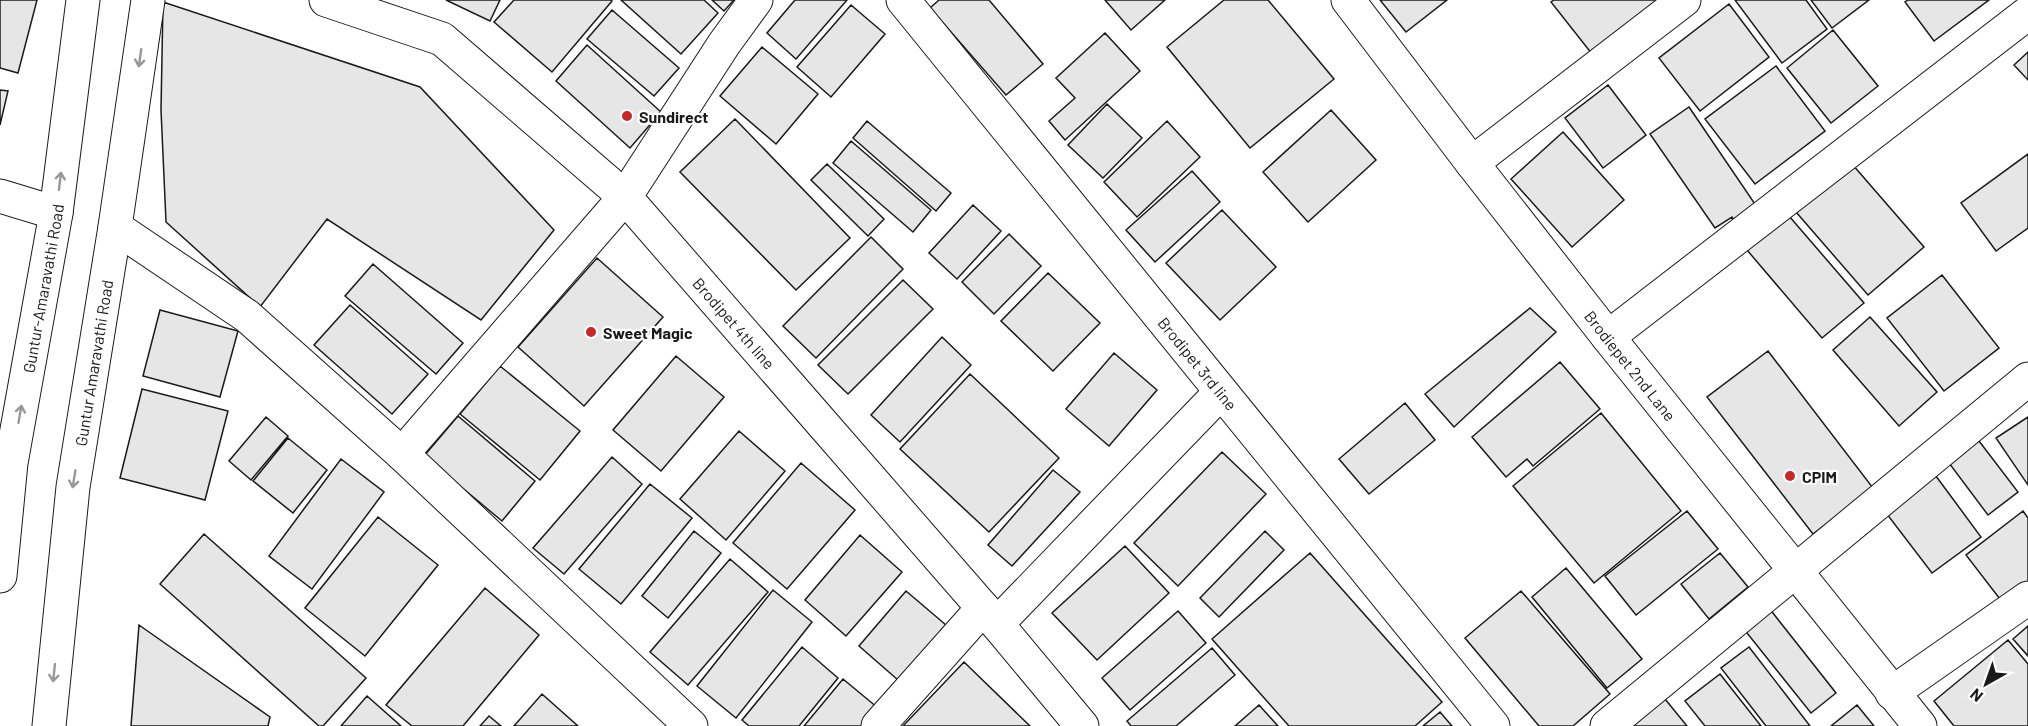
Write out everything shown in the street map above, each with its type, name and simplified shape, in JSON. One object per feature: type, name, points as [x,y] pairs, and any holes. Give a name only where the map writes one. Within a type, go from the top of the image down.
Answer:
[{"type":"street","name":"Guntur-Amaravathi Road","points":[[0,576],[6,462],[56,213],[83,0]]},
{"type":"street","name":"Guntur Amaravathi Road","points":[[49,726],[73,487],[115,227],[148,0]]},
{"type":"street","name":"Brodipet 4th line","points":[[326,0],[442,39],[625,197],[990,616],[1082,726]]},
{"type":"street","points":[[402,454],[625,197],[724,44],[756,0]]},
{"type":"street","name":"Brodipet 3rd line","points":[[903,0],[1492,726]]},
{"type":"street","name":"Brodiepet 2nd Lane","points":[[1348,0],[1608,337],[1920,726]]},
{"type":"street","points":[[1472,163],[1684,0]]},
{"type":"street","points":[[1608,337],[2028,13]]},
{"type":"street","points":[[0,196],[56,213]]},
{"type":"street","points":[[115,227],[247,316],[402,454],[691,726]]},
{"type":"street","points":[[1606,726],[2028,379]]},
{"type":"street","points":[[878,726],[1221,392]]},
{"type":"street","points":[[1892,693],[2028,597]]},
{"type":"building","points":[[0,0],[37,0],[18,73],[0,68]]},
{"type":"building","points":[[446,0],[500,0],[490,21]]},
{"type":"building","points":[[514,0],[612,1],[552,72],[494,22]]},
{"type":"building","points":[[621,0],[704,0],[718,13],[681,54]]},
{"type":"building","points":[[712,0],[734,0],[724,11]]},
{"type":"building","points":[[795,0],[847,0],[796,59],[767,33]]},
{"type":"building","points":[[939,0],[989,0],[1043,64],[1006,95],[930,8]]},
{"type":"building","points":[[1105,0],[1165,0],[1131,30]]},
{"type":"building","points":[[1224,0],[1268,0],[1334,79],[1250,148],[1167,47]]},
{"type":"building","points":[[1380,0],[1447,0],[1406,32]]},
{"type":"building","points":[[1554,0],[1656,0],[1659,3],[1592,54],[1551,2]]},
{"type":"building","points":[[1735,0],[1806,0],[1827,29],[1782,63]]},
{"type":"building","points":[[1811,0],[1869,0],[1832,28]]},
{"type":"building","points":[[1908,0],[1989,0],[1934,41],[1905,2]]},
{"type":"building","points":[[163,2],[420,87],[554,230],[481,320],[327,219],[260,307],[166,222],[161,110]]},
{"type":"building","points":[[1729,4],[1769,57],[1700,111],[1659,58]]},
{"type":"building","points":[[851,5],[885,34],[831,97],[797,67]]},
{"type":"building","points":[[612,10],[679,68],[654,96],[587,39]]},
{"type":"building","points":[[1833,30],[1878,86],[1831,123],[1787,68]]},
{"type":"building","points":[[1105,33],[1140,71],[1065,140],[1049,121],[1075,98],[1056,78]]},
{"type":"building","points":[[587,45],[661,112],[630,148],[556,81]]},
{"type":"building","points":[[762,47],[818,94],[776,144],[720,96]]},
{"type":"building","points":[[2028,52],[2028,80],[2014,65]]},
{"type":"building","points":[[1776,66],[1825,131],[1755,184],[1705,119]]},
{"type":"building","points":[[1608,85],[1646,135],[1603,168],[1565,118]]},
{"type":"building","points":[[0,90],[8,91],[0,125]]},
{"type":"building","points":[[1107,104],[1142,138],[1103,178],[1068,145]]},
{"type":"building","points":[[1689,107],[1757,207],[1735,222],[1732,217],[1715,228],[1650,134]]},
{"type":"building","points":[[1331,110],[1376,160],[1308,222],[1263,172]]},
{"type":"building","points":[[735,119],[850,238],[796,290],[680,172]]},
{"type":"building","points":[[867,121],[951,193],[936,211],[853,138]]},
{"type":"building","points":[[1167,121],[1200,157],[1137,217],[1104,182]]},
{"type":"building","points":[[1563,132],[1624,200],[1572,247],[1511,179]]},
{"type":"building","points":[[851,141],[931,210],[913,232],[833,163]]},
{"type":"building","points":[[2028,154],[2028,228],[1996,251],[1961,203]]},
{"type":"building","points":[[827,164],[884,219],[868,236],[811,180]]},
{"type":"building","points":[[1852,164],[1924,247],[1868,295],[1796,212]]},
{"type":"building","points":[[1192,171],[1220,202],[1155,262],[1126,230]]},
{"type":"building","points":[[973,205],[1001,231],[957,279],[929,253]]},
{"type":"building","points":[[1222,210],[1276,267],[1220,320],[1166,263]]},
{"type":"building","points":[[1789,216],[1864,303],[1822,338],[1747,250]]},
{"type":"building","points":[[1009,234],[1041,266],[994,314],[962,282]]},
{"type":"building","points":[[871,237],[903,269],[816,358],[783,326]]},
{"type":"building","name":"Sweet Magic","points":[[597,258],[663,317],[584,406],[518,347]]},
{"type":"building","points":[[373,264],[463,343],[436,374],[345,296]]},
{"type":"building","points":[[1048,273],[1100,323],[1053,371],[1001,321]]},
{"type":"building","points":[[1942,275],[1999,348],[1944,391],[1887,318]]},
{"type":"building","points":[[903,280],[933,309],[848,394],[818,365]]},
{"type":"building","points":[[350,305],[428,374],[392,414],[314,345]]},
{"type":"building","points":[[1530,308],[1556,332],[1454,427],[1425,394]]},
{"type":"building","points":[[160,310],[238,331],[220,397],[143,376]]},
{"type":"building","points":[[1870,317],[1937,392],[1899,426],[1833,350]]},
{"type":"building","points":[[942,337],[971,365],[900,442],[871,415]]},
{"type":"building","points":[[1768,351],[1873,488],[1813,534],[1707,397]]},
{"type":"building","points":[[1114,353],[1157,390],[1109,446],[1066,409]]},
{"type":"building","points":[[676,356],[724,397],[661,471],[613,430]]},
{"type":"building","points":[[1560,362],[1600,409],[1533,466],[1527,459],[1506,477],[1472,437]]},
{"type":"building","points":[[500,366],[580,431],[540,480],[460,414]]},
{"type":"building","points":[[970,374],[1059,458],[989,532],[900,449]]},
{"type":"building","points":[[142,389],[228,411],[205,500],[120,478]]},
{"type":"building","points":[[1405,403],[1435,440],[1369,494],[1339,459]]},
{"type":"building","points":[[1601,413],[1681,511],[1594,583],[1513,486]]},
{"type":"building","points":[[458,416],[535,481],[502,521],[424,456]]},
{"type":"building","points":[[266,417],[288,436],[251,480],[229,461]]},
{"type":"building","points":[[2028,417],[2028,485],[1996,438]]},
{"type":"building","points":[[739,431],[785,471],[726,540],[680,499]]},
{"type":"building","points":[[288,438],[327,470],[293,513],[253,481]]},
{"type":"building","points":[[1979,441],[2018,492],[1988,515],[1949,463]]},
{"type":"building","points":[[1222,452],[1266,494],[1178,586],[1134,543]]},
{"type":"building","points":[[612,457],[642,484],[564,574],[533,548]]},
{"type":"building","points":[[341,459],[384,492],[312,589],[269,556]]},
{"type":"building","points":[[801,463],[855,510],[787,589],[733,543]]},
{"type":"building","points":[[1930,468],[1981,537],[1932,573],[1880,505]]},
{"type":"building","points":[[1053,470],[1080,492],[1012,566],[988,545]]},
{"type":"building","points":[[650,484],[692,518],[621,604],[579,569]]},
{"type":"building","points":[[1687,511],[1718,549],[1636,615],[1605,576]]},
{"type":"building","points":[[2023,511],[2028,518],[2028,585],[2003,603],[1966,555]]},
{"type":"building","points":[[378,517],[438,565],[365,656],[305,608]]},
{"type":"building","points":[[694,531],[721,553],[668,618],[642,596]]},
{"type":"building","points":[[1265,531],[1284,550],[1219,617],[1200,598]]},
{"type":"building","points":[[204,534],[366,678],[323,726],[319,726],[160,584]]},
{"type":"building","points":[[860,535],[902,572],[846,636],[805,600]]},
{"type":"building","points":[[1125,546],[1169,593],[1097,660],[1052,613]]},
{"type":"building","points":[[1310,553],[1442,702],[1415,726],[1289,726],[1212,639]]},
{"type":"building","points":[[1720,553],[1748,587],[1709,619],[1681,584]]},
{"type":"building","points":[[730,559],[768,592],[688,685],[650,652]]},
{"type":"building","points":[[1566,568],[1642,659],[1607,688],[1532,597]]},
{"type":"building","points":[[485,588],[539,635],[463,726],[412,726],[386,705]]},
{"type":"building","points":[[773,590],[812,622],[736,718],[697,686]]},
{"type":"building","points":[[906,591],[946,625],[898,680],[859,646]]},
{"type":"building","points":[[1521,591],[1610,694],[1573,726],[1539,726],[1465,638]]},
{"type":"building","points":[[1769,608],[1836,693],[1811,713],[1743,628]]},
{"type":"building","points":[[1178,611],[1206,643],[1130,710],[1102,678]]},
{"type":"building","points":[[139,625],[270,717],[268,726],[131,726]]},
{"type":"building","points":[[2028,626],[2028,656],[2013,639]]},
{"type":"building","points":[[2008,640],[2028,664],[2028,726],[1954,726],[1934,701]]},
{"type":"building","points":[[802,647],[838,678],[799,726],[749,726],[742,720]]},
{"type":"building","points":[[1749,647],[1810,726],[1766,726],[1721,668]]},
{"type":"building","points":[[1212,648],[1235,675],[1176,726],[1131,726],[1127,721]]},
{"type":"building","points":[[964,662],[1030,726],[903,726]]},
{"type":"building","points":[[1720,674],[1761,726],[1705,726],[1685,701]]},
{"type":"building","points":[[843,679],[878,708],[863,726],[804,726]]},
{"type":"building","points":[[542,694],[578,726],[514,726]]},
{"type":"building","points":[[367,696],[401,726],[341,726]]},
{"type":"building","points":[[1665,699],[1687,726],[1630,726]]},
{"type":"building","points":[[1259,705],[1278,726],[1235,726]]},
{"type":"building","points":[[1857,705],[1874,726],[1831,726]]},
{"type":"building","points":[[1440,712],[1452,726],[1423,726]]},
{"type":"building","points":[[489,716],[501,726],[480,726]]},
{"type":"place","name":"Sundirect","points":[[627,116]]},
{"type":"place","name":"Sweet Magic","points":[[591,332]]},
{"type":"place","name":"CPIM","points":[[1790,476]]}]
